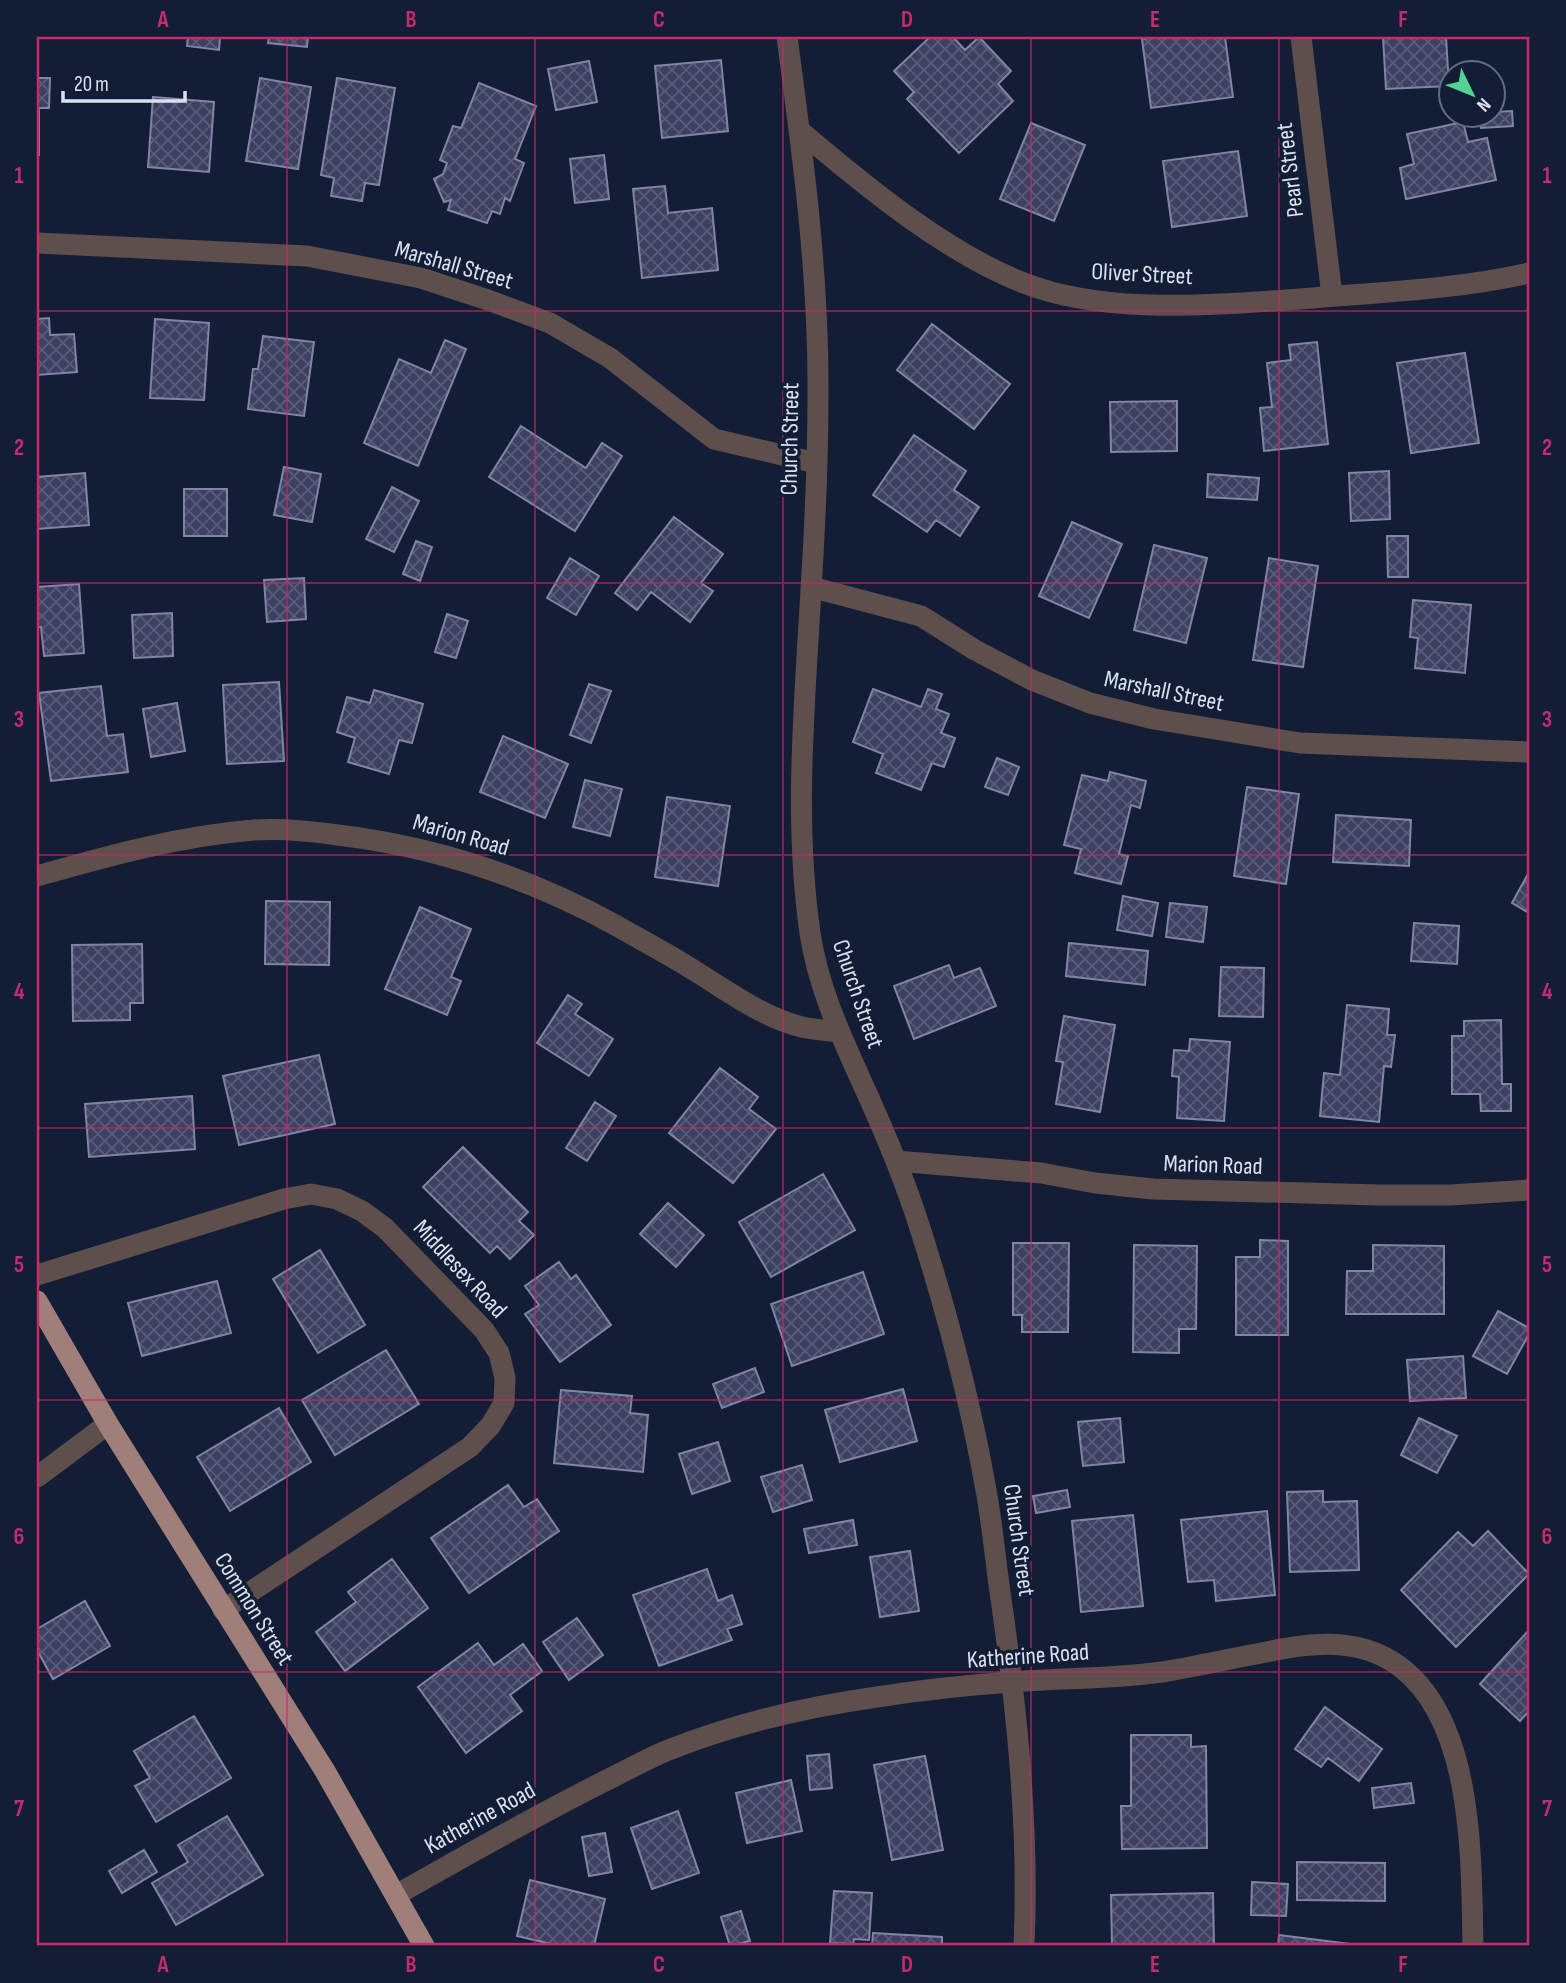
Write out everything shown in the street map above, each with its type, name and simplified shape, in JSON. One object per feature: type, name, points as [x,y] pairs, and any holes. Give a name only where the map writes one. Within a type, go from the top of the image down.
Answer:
[{"type":"main road","name":"Common Street","points":[[37,1301],[108,1424],[325,1771],[424,1946]]},
{"type":"street","name":"Church Street","points":[[787,37],[816,283],[816,463],[800,773],[800,836],[812,945],[839,1032],[896,1161],[935,1274],[972,1415],[987,1495],[1013,1682],[1025,1812],[1027,1881],[1024,1946]]},
{"type":"street","name":"Pearl Street","points":[[1301,37],[1332,296]]},
{"type":"street","name":"Oliver Street","points":[[799,130],[850,173],[940,238],[990,267],[1038,288],[1090,299],[1151,304],[1228,303],[1423,290],[1529,273]]},
{"type":"street","name":"Marshall Street","points":[[37,243],[307,256],[421,278],[550,323],[610,358],[714,439],[816,463]]},
{"type":"street","name":"Marshall Street","points":[[811,587],[921,616],[975,650],[1032,680],[1090,703],[1154,719],[1300,743],[1529,752]]},
{"type":"street","name":"Marion Road","points":[[37,876],[126,851],[190,838],[256,830],[317,832],[378,840],[442,853],[497,871],[614,925],[693,969],[751,1007],[802,1027],[839,1032]]},
{"type":"street","name":"Marion Road","points":[[896,1161],[1041,1173],[1094,1183],[1153,1189],[1379,1195],[1451,1195],[1529,1189]]},
{"type":"street","name":"Middlesex Road","points":[[37,1275],[284,1199],[311,1194],[337,1199],[362,1210],[385,1228],[484,1330],[499,1353],[505,1378],[503,1402],[491,1425],[470,1447],[223,1611]]},
{"type":"street","points":[[37,1477],[108,1424]]},
{"type":"street","name":"Katherine Road","points":[[396,1895],[559,1804],[678,1747],[738,1727],[810,1709],[877,1697],[1013,1682],[1160,1672],[1306,1644],[1341,1643],[1372,1650],[1400,1667],[1424,1690],[1443,1719],[1457,1754],[1472,1878],[1473,1946]]},
{"type":"building","points":[[188,37],[220,37],[219,50],[187,46]]},
{"type":"building","points":[[269,37],[308,37],[307,47],[268,43]]},
{"type":"building","points":[[930,37],[953,37],[965,50],[979,37],[1011,71],[998,84],[1013,101],[959,153],[907,99],[914,92],[894,71]]},
{"type":"building","points":[[1225,37],[1233,97],[1151,108],[1142,39]]},
{"type":"building","points":[[1383,37],[1446,37],[1447,60],[1436,60],[1436,87],[1386,89]]},
{"type":"building","points":[[721,60],[728,131],[662,138],[655,66]]},
{"type":"building","points":[[589,61],[597,102],[556,110],[548,69]]},
{"type":"building","points":[[37,78],[50,78],[49,108],[39,108],[39,155],[37,155]]},
{"type":"building","points":[[260,78],[311,87],[298,169],[246,161]]},
{"type":"building","points":[[337,78],[395,88],[379,185],[365,183],[362,201],[331,196],[334,178],[321,175]]},
{"type":"building","points":[[479,83],[536,106],[515,159],[524,163],[510,201],[505,198],[500,214],[492,211],[487,223],[448,210],[451,200],[444,202],[434,179],[443,174],[447,163],[440,160],[453,126],[461,128]]},
{"type":"building","points":[[153,97],[214,102],[209,172],[148,167]]},
{"type":"building","points":[[1506,111],[1512,111],[1513,126],[1506,126]]},
{"type":"building","points":[[1031,123],[1085,145],[1054,221],[1000,199]]},
{"type":"building","points":[[1436,128],[1436,130],[1465,130],[1468,142],[1487,138],[1496,180],[1406,199],[1400,168],[1414,164],[1407,134]]},
{"type":"building","points":[[1238,151],[1247,216],[1172,227],[1163,161]]},
{"type":"building","points":[[604,155],[609,199],[575,203],[570,159]]},
{"type":"building","points":[[665,186],[668,213],[712,208],[718,270],[642,278],[633,189]]},
{"type":"building","points":[[49,318],[50,335],[74,334],[77,372],[37,375],[37,319]]},
{"type":"building","points":[[155,319],[209,323],[204,400],[150,398]]},
{"type":"building","points":[[932,324],[1010,384],[974,429],[897,370]]},
{"type":"building","points":[[263,336],[314,342],[304,416],[248,409],[253,369],[258,369]]},
{"type":"building","points":[[445,340],[466,349],[418,466],[364,443],[399,359],[431,373]]},
{"type":"building","points":[[1317,342],[1328,444],[1264,451],[1260,408],[1272,407],[1267,363],[1291,360],[1289,345]]},
{"type":"building","points":[[1465,353],[1479,443],[1411,453],[1397,363]]},
{"type":"building","points":[[1177,401],[1177,451],[1111,452],[1110,402]]},
{"type":"building","points":[[521,426],[586,468],[602,443],[622,456],[575,531],[489,477]]},
{"type":"building","points":[[914,435],[966,471],[954,490],[979,507],[960,536],[936,520],[927,532],[873,495]]},
{"type":"building","points":[[284,467],[321,474],[312,522],[274,515]]},
{"type":"building","points":[[1389,471],[1390,519],[1351,521],[1349,473]]},
{"type":"building","points":[[85,473],[89,525],[37,529],[37,477]]},
{"type":"building","points":[[1208,474],[1259,478],[1257,500],[1207,497]]},
{"type":"building","points":[[392,487],[419,501],[394,552],[366,539]]},
{"type":"building","points":[[184,489],[227,489],[227,536],[184,536]]},
{"type":"building","points":[[674,517],[723,554],[701,583],[713,591],[690,622],[651,592],[637,610],[615,593]]},
{"type":"building","points":[[1072,522],[1122,544],[1089,618],[1039,596]]},
{"type":"building","points":[[1387,536],[1408,536],[1408,577],[1388,577]]},
{"type":"building","points":[[416,541],[432,547],[420,581],[403,574]]},
{"type":"building","points":[[1154,545],[1207,558],[1186,643],[1134,630]]},
{"type":"building","points":[[570,558],[599,576],[576,615],[547,598]]},
{"type":"building","points":[[1269,558],[1318,566],[1303,667],[1253,660]]},
{"type":"building","points":[[304,578],[306,619],[267,622],[264,580]]},
{"type":"building","points":[[79,584],[84,653],[44,656],[41,627],[37,627],[37,587]]},
{"type":"building","points":[[1413,600],[1471,605],[1465,673],[1415,668],[1418,638],[1410,637]]},
{"type":"building","points":[[172,613],[173,656],[134,658],[132,615]]},
{"type":"building","points":[[447,614],[468,621],[456,658],[435,652]]},
{"type":"building","points":[[279,682],[284,761],[227,764],[223,685]]},
{"type":"building","points":[[589,684],[611,691],[591,743],[570,735]]},
{"type":"building","points":[[101,686],[107,736],[123,734],[128,772],[51,781],[39,693]]},
{"type":"building","points":[[873,689],[921,707],[928,689],[942,694],[936,709],[949,714],[941,733],[955,738],[944,767],[932,763],[921,790],[876,773],[883,754],[853,742]]},
{"type":"building","points":[[374,690],[423,704],[412,743],[399,740],[389,774],[348,762],[355,738],[337,732],[347,697],[370,703]]},
{"type":"building","points":[[177,703],[185,751],[151,757],[143,709]]},
{"type":"building","points":[[503,736],[568,764],[545,818],[480,792]]},
{"type":"building","points":[[997,758],[1019,767],[1008,795],[985,787]]},
{"type":"building","points":[[1110,772],[1146,781],[1140,808],[1131,805],[1119,854],[1128,856],[1121,884],[1075,873],[1081,849],[1064,845],[1082,775],[1108,781]]},
{"type":"building","points":[[585,780],[622,789],[610,836],[573,827]]},
{"type":"building","points":[[1247,787],[1299,794],[1286,884],[1234,876]]},
{"type":"building","points":[[667,797],[730,806],[718,886],[655,877]]},
{"type":"building","points":[[1336,815],[1411,820],[1409,866],[1333,862]]},
{"type":"building","points":[[1529,872],[1529,913],[1512,903]]},
{"type":"building","points":[[1123,896],[1158,903],[1152,936],[1117,930]]},
{"type":"building","points":[[266,901],[330,902],[329,965],[265,964]]},
{"type":"building","points":[[1170,903],[1207,907],[1203,942],[1166,937]]},
{"type":"building","points":[[420,907],[471,929],[451,977],[461,981],[447,1015],[385,989]]},
{"type":"building","points":[[1414,923],[1459,926],[1457,964],[1411,961]]},
{"type":"building","points":[[1069,943],[1148,951],[1145,985],[1066,976]]},
{"type":"building","points":[[142,944],[143,1003],[130,1003],[130,1020],[73,1021],[72,945]]},
{"type":"building","points":[[949,965],[954,978],[980,968],[996,1006],[914,1039],[894,986]]},
{"type":"building","points":[[1221,967],[1264,968],[1263,1017],[1219,1016]]},
{"type":"building","points":[[568,995],[582,1004],[575,1014],[613,1039],[589,1076],[537,1043]]},
{"type":"building","points":[[1347,1005],[1389,1009],[1387,1035],[1395,1035],[1391,1067],[1384,1066],[1379,1122],[1320,1116],[1324,1073],[1340,1075]]},
{"type":"building","points":[[1064,1016],[1115,1025],[1100,1112],[1056,1104],[1063,1062],[1056,1061]]},
{"type":"building","points":[[1501,1020],[1502,1084],[1511,1084],[1511,1111],[1481,1111],[1480,1094],[1452,1094],[1452,1036],[1464,1036],[1464,1021]]},
{"type":"building","points":[[1190,1039],[1230,1042],[1224,1121],[1177,1118],[1179,1077],[1172,1076],[1174,1050],[1189,1051]]},
{"type":"building","points":[[319,1055],[335,1124],[239,1145],[223,1076]]},
{"type":"building","points":[[720,1068],[758,1097],[749,1109],[776,1129],[733,1183],[669,1133]]},
{"type":"building","points":[[192,1096],[195,1149],[89,1157],[85,1104]]},
{"type":"building","points":[[595,1102],[616,1116],[587,1161],[566,1148]]},
{"type":"building","points":[[463,1147],[528,1212],[519,1221],[534,1235],[510,1259],[497,1246],[490,1253],[423,1187]]},
{"type":"building","points":[[823,1174],[855,1230],[771,1277],[739,1222]]},
{"type":"building","points":[[668,1203],[704,1235],[676,1267],[640,1234]]},
{"type":"building","points":[[1260,1240],[1288,1241],[1288,1335],[1236,1335],[1236,1257],[1260,1257]]},
{"type":"building","points":[[1013,1243],[1069,1243],[1068,1332],[1022,1332],[1022,1315],[1013,1315]]},
{"type":"building","points":[[1134,1245],[1197,1246],[1196,1329],[1179,1329],[1179,1353],[1133,1352]]},
{"type":"building","points":[[1373,1245],[1444,1246],[1444,1314],[1346,1314],[1347,1271],[1373,1271]]},
{"type":"building","points":[[320,1250],[365,1325],[318,1353],[273,1279]]},
{"type":"building","points":[[559,1262],[571,1279],[576,1275],[611,1325],[560,1362],[525,1314],[539,1305],[525,1286]]},
{"type":"building","points":[[863,1272],[884,1334],[792,1366],[771,1304]]},
{"type":"building","points":[[217,1281],[231,1333],[142,1356],[128,1303]]},
{"type":"building","points":[[1498,1311],[1529,1328],[1529,1334],[1507,1374],[1473,1356]]},
{"type":"building","points":[[386,1350],[419,1404],[335,1455],[302,1400]]},
{"type":"building","points":[[1463,1356],[1466,1398],[1410,1401],[1407,1360]]},
{"type":"building","points":[[755,1368],[764,1392],[722,1408],[713,1384]]},
{"type":"building","points":[[903,1389],[917,1441],[840,1462],[825,1410]]},
{"type":"building","points":[[561,1390],[632,1396],[630,1413],[648,1415],[643,1472],[554,1463]]},
{"type":"building","points":[[279,1408],[311,1462],[230,1511],[197,1457]]},
{"type":"building","points":[[1120,1418],[1124,1462],[1083,1466],[1078,1422]]},
{"type":"building","points":[[1419,1418],[1457,1436],[1437,1473],[1401,1455]]},
{"type":"building","points":[[718,1442],[730,1481],[692,1494],[679,1454]]},
{"type":"building","points":[[802,1465],[812,1500],[773,1512],[761,1477]]},
{"type":"building","points":[[508,1485],[524,1507],[537,1499],[559,1531],[469,1593],[431,1538]]},
{"type":"building","points":[[1067,1490],[1070,1507],[1036,1513],[1033,1496]]},
{"type":"building","points":[[1323,1491],[1323,1502],[1357,1501],[1359,1570],[1290,1572],[1287,1492]]},
{"type":"building","points":[[1267,1511],[1275,1595],[1216,1601],[1214,1580],[1188,1582],[1181,1520]]},
{"type":"building","points":[[1133,1515],[1143,1606],[1081,1612],[1072,1521]]},
{"type":"building","points":[[853,1520],[857,1545],[809,1553],[804,1529]]},
{"type":"building","points":[[1488,1531],[1529,1574],[1456,1647],[1401,1590],[1458,1532],[1473,1546]]},
{"type":"building","points":[[910,1551],[919,1611],[880,1617],[870,1557]]},
{"type":"building","points":[[392,1559],[428,1608],[345,1671],[316,1632],[356,1602],[348,1592]]},
{"type":"building","points":[[707,1569],[718,1601],[732,1595],[742,1624],[727,1629],[732,1640],[659,1666],[633,1595]]},
{"type":"building","points":[[85,1601],[110,1646],[53,1679],[37,1650],[37,1629]]},
{"type":"building","points":[[577,1618],[603,1655],[569,1680],[543,1642]]},
{"type":"building","points":[[1529,1630],[1529,1711],[1520,1721],[1480,1684]]},
{"type":"building","points":[[478,1643],[494,1665],[523,1644],[542,1671],[510,1695],[522,1711],[466,1753],[418,1687]]},
{"type":"building","points":[[1325,1707],[1382,1749],[1359,1781],[1328,1758],[1321,1767],[1295,1749]]},
{"type":"building","points":[[194,1716],[231,1778],[156,1822],[135,1786],[150,1778],[134,1751]]},
{"type":"building","points":[[1131,1735],[1191,1735],[1191,1747],[1206,1746],[1207,1848],[1122,1849],[1121,1806],[1131,1806]]},
{"type":"building","points":[[829,1754],[832,1788],[810,1790],[807,1756]]},
{"type":"building","points":[[925,1756],[943,1850],[892,1860],[874,1765]]},
{"type":"building","points":[[791,1780],[802,1831],[747,1843],[736,1793]]},
{"type":"building","points":[[1411,1783],[1414,1803],[1374,1808],[1372,1788]]},
{"type":"building","points":[[678,1811],[699,1873],[652,1889],[631,1828]]},
{"type":"building","points":[[227,1816],[263,1875],[176,1925],[152,1883],[188,1862],[178,1845]]},
{"type":"building","points":[[605,1833],[612,1872],[589,1876],[582,1837]]},
{"type":"building","points":[[144,1850],[157,1872],[122,1893],[109,1871]]},
{"type":"building","points":[[1297,1862],[1385,1863],[1385,1901],[1297,1900]]},
{"type":"building","points":[[530,1880],[605,1899],[594,1946],[550,1946],[551,1944],[517,1936]]},
{"type":"building","points":[[1252,1882],[1288,1884],[1286,1916],[1251,1915]]},
{"type":"building","points":[[834,1891],[872,1893],[869,1940],[854,1939],[853,1944],[830,1943]]},
{"type":"building","points":[[1213,1893],[1214,1946],[1112,1946],[1111,1895]]},
{"type":"building","points":[[741,1911],[750,1941],[730,1946],[721,1917]]},
{"type":"building","points":[[873,1933],[942,1937],[942,1946],[872,1946]]},
{"type":"building","points":[[1279,1935],[1366,1946],[1278,1946]]}]
